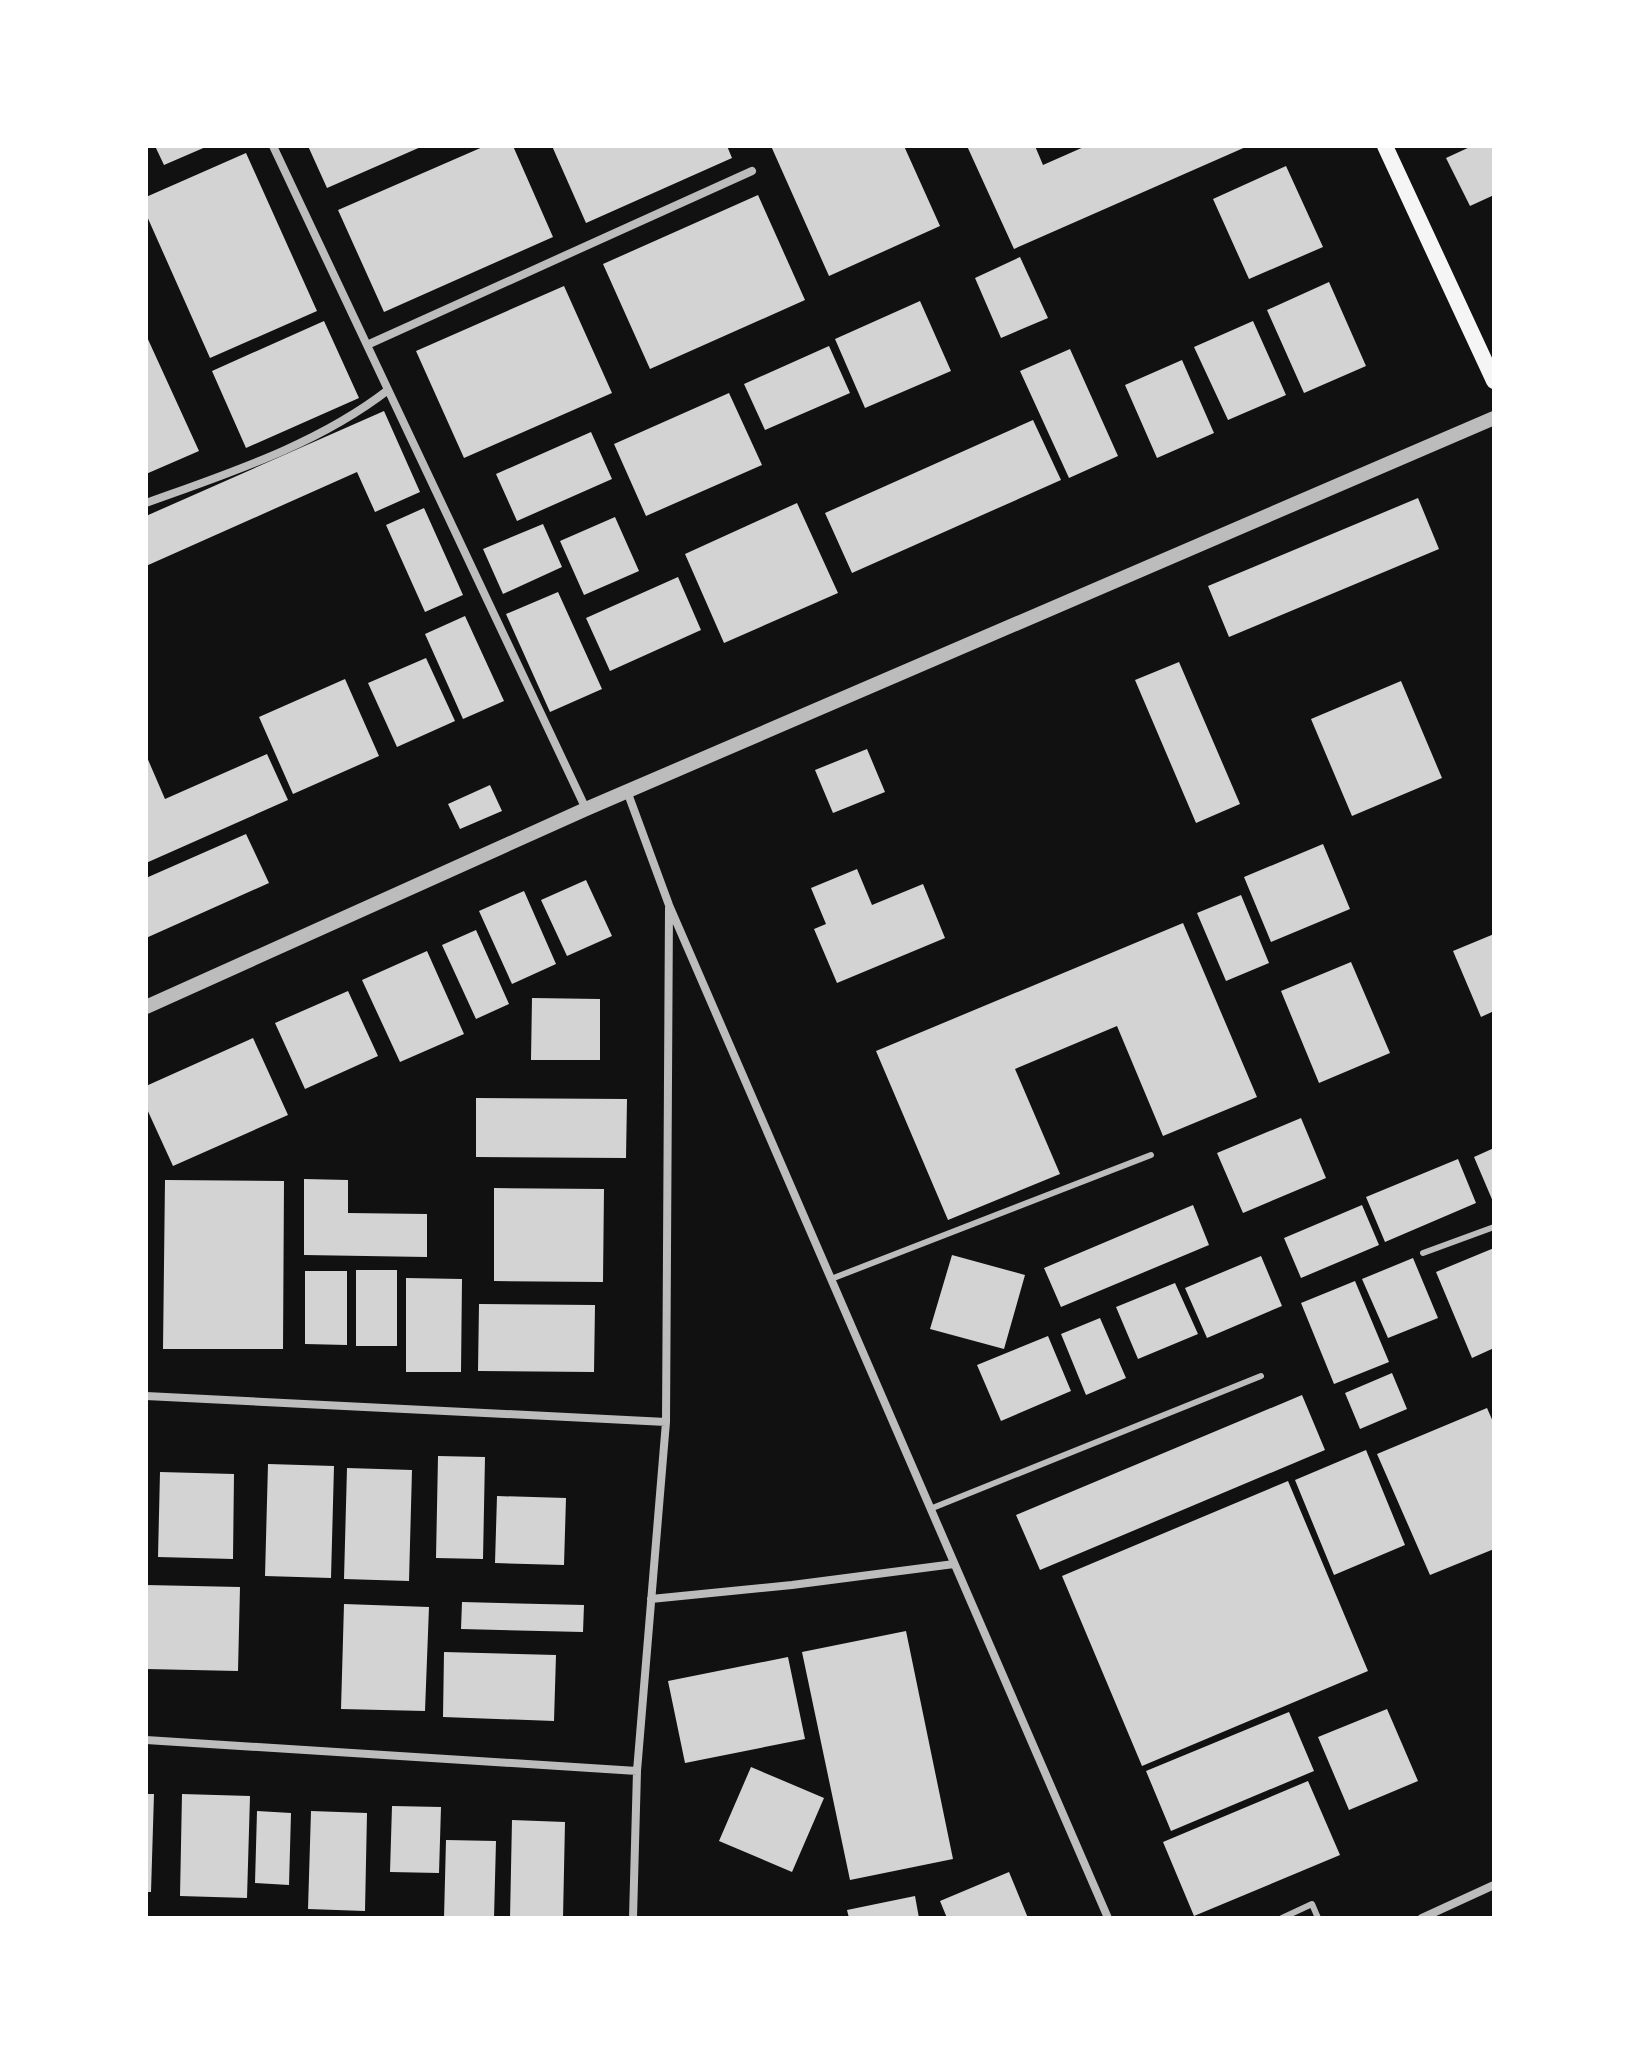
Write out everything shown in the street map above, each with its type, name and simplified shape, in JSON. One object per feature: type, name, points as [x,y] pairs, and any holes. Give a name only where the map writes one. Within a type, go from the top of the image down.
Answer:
[{"type":"main road","points":[[1385,146],[1494,381]]},
{"type":"street","points":[[273,146],[586,809]]},
{"type":"street","points":[[367,345],[752,171]]},
{"type":"street","points":[[146,503],[307,440],[345,422],[388,390]]},
{"type":"street","points":[[146,1007],[627,791],[1494,418]]},
{"type":"street","points":[[627,791],[669,905],[1108,1918]]},
{"type":"street","points":[[633,1918],[637,1771],[666,1422],[669,905]]},
{"type":"street","points":[[146,1396],[666,1422]]},
{"type":"street","points":[[651,1599],[954,1564]]},
{"type":"street","points":[[146,1740],[637,1771]]},
{"type":"street","points":[[1422,1918],[1494,1885]]},
{"type":"lane","points":[[831,1279],[1151,1155]]},
{"type":"lane","points":[[1423,1253],[1494,1227]]},
{"type":"lane","points":[[930,1509],[1261,1376]]},
{"type":"lane","points":[[1282,1918],[1312,1904],[1318,1918]]},
{"type":"building","points":[[155,146],[208,146],[164,165]]},
{"type":"building","points":[[308,146],[423,146],[327,188]]},
{"type":"building","points":[[485,146],[513,146],[553,237],[384,312],[338,210]]},
{"type":"building","points":[[552,146],[727,146],[732,158],[586,223]]},
{"type":"building","points":[[771,146],[904,146],[940,226],[829,276]]},
{"type":"building","points":[[967,146],[1035,146],[1043,165],[1086,146],[1248,146],[1014,249]]},
{"type":"building","points":[[1472,146],[1494,146],[1494,195],[1470,206],[1446,158]]},
{"type":"building","points":[[246,153],[317,311],[210,358],[146,214],[146,197]]},
{"type":"building","points":[[1286,166],[1323,247],[1249,279],[1213,199]]},
{"type":"building","points":[[758,195],[805,300],[650,369],[603,264]]},
{"type":"building","points":[[1020,257],[1048,318],[1001,338],[975,278]]},
{"type":"building","points":[[1329,282],[1366,366],[1304,393],[1267,310]]},
{"type":"building","points":[[564,286],[612,393],[464,458],[416,351]]},
{"type":"building","points":[[920,301],[951,371],[865,408],[835,339]]},
{"type":"building","points":[[324,321],[359,398],[246,448],[212,371]]},
{"type":"building","points":[[1253,321],[1286,395],[1228,420],[1194,347]]},
{"type":"building","points":[[146,335],[199,451],[146,474]]},
{"type":"building","points":[[829,346],[850,393],[765,430],[744,384]]},
{"type":"building","points":[[1070,349],[1118,456],[1069,478],[1020,371]]},
{"type":"building","points":[[1182,360],[1214,433],[1157,458],[1125,385]]},
{"type":"building","points":[[729,393],[762,465],[646,516],[614,444]]},
{"type":"building","points":[[384,411],[420,492],[375,512],[357,472],[146,566],[146,516]]},
{"type":"building","points":[[1033,420],[1061,480],[852,573],[825,513]]},
{"type":"building","points":[[591,432],[612,479],[517,521],[496,474]]},
{"type":"building","points":[[1418,498],[1439,549],[1229,637],[1208,586]]},
{"type":"building","points":[[797,503],[838,593],[724,643],[685,554]]},
{"type":"building","points":[[424,508],[463,595],[425,612],[386,525]]},
{"type":"building","points":[[615,517],[639,571],[584,595],[560,541]]},
{"type":"building","points":[[543,524],[562,567],[503,594],[483,549]]},
{"type":"building","points":[[678,577],[701,630],[610,671],[586,618]]},
{"type":"building","points":[[558,592],[602,689],[550,712],[506,614]]},
{"type":"building","points":[[465,616],[504,701],[463,719],[425,634]]},
{"type":"building","points":[[426,658],[455,721],[397,747],[368,683]]},
{"type":"building","points":[[1179,662],[1240,804],[1196,823],[1135,680]]},
{"type":"building","points":[[345,679],[379,756],[293,794],[259,717]]},
{"type":"building","points":[[1401,681],[1442,778],[1352,816],[1311,719]]},
{"type":"building","points":[[867,749],[885,792],[833,813],[815,770]]},
{"type":"building","points":[[267,754],[288,800],[146,863],[146,755],[165,799]]},
{"type":"building","points":[[490,785],[502,811],[460,829],[448,804]]},
{"type":"building","points":[[246,834],[269,883],[146,938],[146,878]]},
{"type":"building","points":[[1323,844],[1350,909],[1271,942],[1244,877]]},
{"type":"building","points":[[857,869],[872,905],[923,884],[945,938],[837,983],[814,929],[826,924],[811,888]]},
{"type":"building","points":[[586,880],[612,936],[567,956],[541,900]]},
{"type":"building","points":[[524,891],[556,964],[512,984],[479,911]]},
{"type":"building","points":[[1241,895],[1269,963],[1226,981],[1197,913]]},
{"type":"building","points":[[1183,923],[1257,1097],[1163,1136],[1117,1026],[1015,1069],[1060,1174],[948,1220],[876,1051]]},
{"type":"building","points":[[476,930],[509,1004],[476,1019],[442,945]]},
{"type":"building","points":[[1494,934],[1494,1011],[1481,1017],[1453,951]]},
{"type":"building","points":[[427,951],[464,1034],[400,1062],[362,980]]},
{"type":"building","points":[[1351,962],[1390,1053],[1319,1083],[1281,991]]},
{"type":"building","points":[[348,991],[378,1056],[305,1089],[275,1023]]},
{"type":"building","points":[[532,998],[600,999],[600,1060],[531,1060]]},
{"type":"building","points":[[253,1038],[288,1115],[173,1166],[146,1107],[146,1086]]},
{"type":"building","points":[[476,1098],[627,1099],[626,1158],[476,1157]]},
{"type":"building","points":[[1301,1118],[1326,1178],[1243,1213],[1217,1153]]},
{"type":"building","points":[[1494,1148],[1494,1204],[1474,1157]]},
{"type":"building","points":[[1458,1159],[1476,1203],[1385,1242],[1366,1197]]},
{"type":"building","points":[[304,1179],[348,1180],[348,1213],[427,1214],[427,1257],[304,1255]]},
{"type":"building","points":[[165,1180],[284,1181],[283,1349],[163,1349]]},
{"type":"building","points":[[494,1188],[604,1189],[603,1282],[494,1281]]},
{"type":"building","points":[[1193,1205],[1209,1245],[1061,1307],[1044,1268]]},
{"type":"building","points":[[1362,1205],[1379,1245],[1301,1278],[1284,1238]]},
{"type":"building","points":[[1494,1248],[1494,1348],[1472,1358],[1436,1272]]},
{"type":"building","points":[[952,1255],[1025,1275],[1004,1349],[930,1329]]},
{"type":"building","points":[[1261,1256],[1282,1306],[1207,1338],[1185,1288]]},
{"type":"building","points":[[1413,1258],[1438,1318],[1388,1338],[1362,1279]]},
{"type":"building","points":[[356,1270],[397,1270],[397,1346],[356,1346]]},
{"type":"building","points":[[305,1271],[347,1271],[347,1345],[305,1344]]},
{"type":"building","points":[[406,1278],[462,1279],[461,1372],[406,1372]]},
{"type":"building","points":[[1355,1281],[1389,1362],[1334,1384],[1301,1303]]},
{"type":"building","points":[[1175,1283],[1198,1334],[1138,1359],[1116,1307]]},
{"type":"building","points":[[479,1304],[595,1305],[594,1372],[478,1371]]},
{"type":"building","points":[[1100,1318],[1126,1378],[1086,1395],[1061,1334]]},
{"type":"building","points":[[1048,1336],[1071,1391],[1001,1421],[977,1365]]},
{"type":"building","points":[[1392,1373],[1407,1409],[1360,1429],[1345,1393]]},
{"type":"building","points":[[1302,1395],[1325,1450],[1040,1570],[1016,1515]]},
{"type":"building","points":[[1487,1408],[1494,1424],[1494,1549],[1430,1575],[1377,1454]]},
{"type":"building","points":[[1366,1450],[1405,1545],[1334,1575],[1295,1480]]},
{"type":"building","points":[[438,1456],[485,1457],[483,1559],[436,1558]]},
{"type":"building","points":[[268,1464],[334,1466],[331,1578],[265,1576]]},
{"type":"building","points":[[347,1468],[412,1470],[409,1581],[344,1579]]},
{"type":"building","points":[[160,1472],[234,1474],[233,1559],[158,1557]]},
{"type":"building","points":[[1288,1481],[1368,1671],[1142,1766],[1062,1576]]},
{"type":"building","points":[[497,1496],[566,1498],[564,1565],[495,1563]]},
{"type":"building","points":[[146,1585],[240,1587],[238,1671],[146,1669]]},
{"type":"building","points":[[462,1602],[584,1605],[583,1632],[461,1629]]},
{"type":"building","points":[[344,1604],[429,1607],[425,1711],[341,1709]]},
{"type":"building","points":[[906,1631],[953,1859],[850,1880],[802,1652]]},
{"type":"building","points":[[444,1652],[556,1655],[554,1721],[443,1717]]},
{"type":"building","points":[[788,1657],[805,1739],[685,1763],[668,1681]]},
{"type":"building","points":[[1387,1709],[1418,1781],[1349,1810],[1318,1737]]},
{"type":"building","points":[[1289,1712],[1314,1771],[1171,1831],[1146,1771]]},
{"type":"building","points":[[751,1767],[824,1798],[792,1872],[719,1841]]},
{"type":"building","points":[[1308,1781],[1340,1855],[1194,1916],[1163,1842]]},
{"type":"building","points":[[146,1794],[154,1794],[151,1892],[146,1892]]},
{"type":"building","points":[[182,1794],[250,1796],[247,1898],[180,1896]]},
{"type":"building","points":[[392,1806],[441,1807],[439,1873],[390,1872]]},
{"type":"building","points":[[257,1811],[291,1813],[289,1885],[255,1883]]},
{"type":"building","points":[[311,1811],[367,1813],[365,1911],[308,1909]]},
{"type":"building","points":[[512,1820],[565,1822],[563,1918],[510,1918]]},
{"type":"building","points":[[446,1840],[496,1841],[494,1918],[444,1918]]},
{"type":"building","points":[[1009,1872],[1028,1918],[947,1918],[940,1901]]},
{"type":"building","points":[[915,1896],[919,1918],[849,1918],[847,1910]]}]
